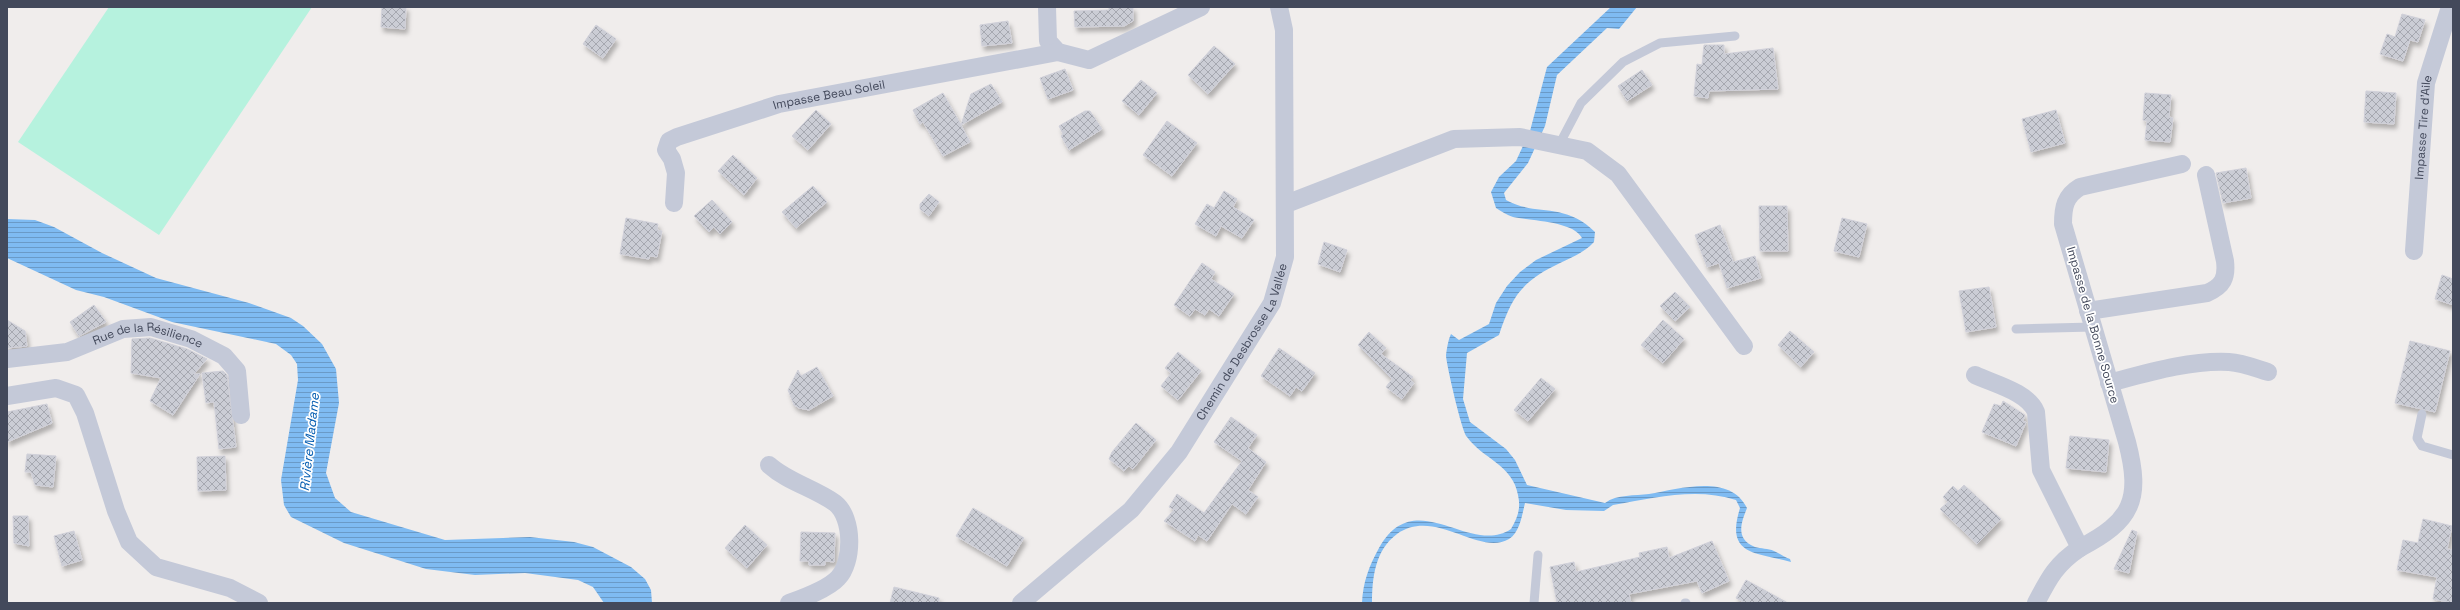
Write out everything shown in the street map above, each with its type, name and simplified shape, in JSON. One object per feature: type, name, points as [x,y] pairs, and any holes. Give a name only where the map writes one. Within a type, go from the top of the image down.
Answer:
[{"type":"street","points":[[1047,7],[1048,41],[1058,52],[1089,60],[1200,7]]},
{"type":"street","name":"Chemin de Desbrosse La Vallée","points":[[1021,603],[1131,510],[1179,452],[1272,303],[1285,257],[1286,204],[1284,30],[1279,7]]},
{"type":"street","name":"Impasse Tire d'Aile","points":[[2414,251],[2426,83],[2450,7]]},
{"type":"street","name":"Impasse Beau Soleil","points":[[674,203],[676,173],[672,159],[666,150],[669,141],[677,137],[779,104],[1058,52]]},
{"type":"street","points":[[1286,204],[1454,139],[1520,138],[1587,151],[1618,174],[1744,346]]},
{"type":"street","name":"Impasse de la Bonne Source","points":[[2036,603],[2052,573],[2062,560],[2116,527],[2128,510],[2132,496],[2132,462],[2063,224],[2064,206],[2070,193],[2080,187],[2182,164]]},
{"type":"street","points":[[2090,319],[2207,293],[2218,289],[2224,281],[2225,262],[2206,175]]},
{"type":"street","name":"Rue de la Résilience","points":[[7,359],[67,352],[123,329],[151,327],[190,339],[224,356],[237,371],[241,415]]},
{"type":"street","points":[[2109,383],[2153,372],[2213,362],[2246,365],[2268,372]]},
{"type":"street","points":[[1975,375],[2033,404],[2036,412],[2041,470],[2080,548]]},
{"type":"street","points":[[7,396],[56,388],[76,395],[86,413],[116,511],[129,542],[156,567],[230,588],[259,603]]},
{"type":"street","points":[[769,465],[780,474],[836,504],[848,518],[850,533],[846,568],[838,579],[804,598],[789,603]]},
{"type":"lane","points":[[1559,145],[1582,103],[1623,62],[1660,43],[1735,36]]},
{"type":"lane","points":[[2016,329],[2090,319]]},
{"type":"lane","points":[[2422,414],[2417,438],[2422,446],[2453,455]]},
{"type":"lane","points":[[1534,603],[1538,555]]},
{"type":"green space","points":[[109,7],[312,7],[159,235],[18,142]]},
{"type":"water","points":[[1611,7],[1637,7],[1619,29],[1607,28],[1557,75],[1545,126],[1528,163],[1504,193],[1506,200],[1517,205],[1561,213],[1572,216],[1584,222],[1595,232],[1594,242],[1583,251],[1536,276],[1527,283],[1514,300],[1499,335],[1467,353],[1463,399],[1470,422],[1506,449],[1515,460],[1527,485],[1605,503],[1615,498],[1689,487],[1703,486],[1729,490],[1739,497],[1747,508],[1741,530],[1744,540],[1755,547],[1769,549],[1776,552],[1790,559],[1791,562],[1755,553],[1746,549],[1740,544],[1736,524],[1740,508],[1736,500],[1721,496],[1690,494],[1659,497],[1613,505],[1604,511],[1566,510],[1525,503],[1516,532],[1509,539],[1497,543],[1484,542],[1441,528],[1426,526],[1411,527],[1397,534],[1379,556],[1374,574],[1372,603],[1362,603],[1365,581],[1372,561],[1379,548],[1393,530],[1409,522],[1426,521],[1478,535],[1495,535],[1511,529],[1515,520],[1519,508],[1519,500],[1515,485],[1510,476],[1504,469],[1474,445],[1467,437],[1465,432],[1458,411],[1449,370],[1446,355],[1447,347],[1451,334],[1459,340],[1489,324],[1496,303],[1507,286],[1520,272],[1536,260],[1582,238],[1577,232],[1561,225],[1513,217],[1506,214],[1496,208],[1491,192],[1499,177],[1516,161],[1530,131],[1547,67]]},
{"type":"water","name":"Rivière Madame","points":[[7,219],[35,220],[54,227],[102,253],[156,278],[249,303],[291,318],[303,326],[322,344],[336,369],[339,403],[326,473],[335,498],[351,512],[445,540],[530,537],[574,542],[593,547],[631,567],[645,579],[651,590],[652,603],[604,603],[593,587],[578,580],[525,573],[475,575],[426,569],[344,543],[291,517],[284,505],[281,480],[298,380],[297,364],[291,355],[276,344],[172,322],[104,297],[76,290],[7,258]]},
{"type":"building","points":[[382,7],[406,7],[405,29],[381,27]]},
{"type":"building","points":[[1109,7],[1133,7],[1133,21],[1124,26],[1075,27],[1074,11],[1109,10]]},
{"type":"building","points":[[2402,14],[2425,20],[2418,42],[2410,40],[2403,61],[2380,54],[2387,34],[2395,37]]},
{"type":"building","points":[[1008,21],[1012,43],[982,46],[980,25]]},
{"type":"building","points":[[596,25],[616,39],[603,58],[583,44]]},
{"type":"building","points":[[1704,45],[1724,45],[1724,54],[1773,48],[1778,89],[1709,91],[1708,98],[1694,96],[1697,64],[1702,65]]},
{"type":"building","points":[[1214,46],[1235,64],[1208,94],[1188,75]]},
{"type":"building","points":[[1065,69],[1073,90],[1048,99],[1040,78]]},
{"type":"building","points":[[1642,70],[1652,85],[1627,101],[1618,86]]},
{"type":"building","points":[[1141,80],[1157,93],[1139,115],[1122,101]]},
{"type":"building","points":[[991,84],[1002,102],[961,125],[971,94]]},
{"type":"building","points":[[2366,91],[2396,93],[2394,124],[2364,122]]},
{"type":"building","points":[[943,93],[970,142],[943,156],[923,122],[920,124],[913,110]]},
{"type":"building","points":[[2145,93],[2171,95],[2169,117],[2173,118],[2170,142],[2145,140],[2147,121],[2143,120]]},
{"type":"building","points":[[816,110],[831,124],[808,150],[792,136]]},
{"type":"building","points":[[2056,110],[2065,143],[2031,152],[2022,119]]},
{"type":"building","points":[[1085,111],[1090,111],[1102,129],[1069,150],[1061,136],[1063,134],[1059,126]]},
{"type":"building","points":[[1167,121],[1197,143],[1172,176],[1143,155]]},
{"type":"building","points":[[733,155],[757,178],[744,195],[718,171]]},
{"type":"building","points":[[2246,168],[2251,198],[2223,203],[2216,173]]},
{"type":"building","points":[[813,186],[827,202],[796,228],[782,212]]},
{"type":"building","points":[[1224,191],[1237,199],[1233,207],[1254,220],[1242,238],[1221,226],[1216,236],[1195,224],[1207,204],[1214,208]]},
{"type":"building","points":[[929,194],[939,202],[929,216],[920,209],[920,204]]},
{"type":"building","points":[[712,200],[732,222],[720,234],[714,227],[709,232],[694,216]]},
{"type":"building","points":[[1759,206],[1787,206],[1788,251],[1760,251]]},
{"type":"building","points":[[626,218],[658,224],[657,230],[662,231],[657,257],[650,256],[649,259],[620,254]]},
{"type":"building","points":[[1842,218],[1867,224],[1859,257],[1834,251]]},
{"type":"building","points":[[1720,225],[1733,262],[1755,256],[1761,278],[1727,288],[1719,263],[1707,267],[1695,235]]},
{"type":"building","points":[[1324,242],[1347,250],[1340,272],[1318,264]]},
{"type":"building","points":[[1202,263],[1215,272],[1211,279],[1234,294],[1219,316],[1209,309],[1205,315],[1195,309],[1190,316],[1174,305]]},
{"type":"building","points":[[2442,275],[2453,279],[2453,305],[2435,299]]},
{"type":"building","points":[[1989,287],[1996,327],[1966,332],[1959,291]]},
{"type":"building","points":[[1675,292],[1690,307],[1675,321],[1660,306]]},
{"type":"building","points":[[94,305],[106,322],[79,336],[70,322]]},
{"type":"building","points":[[7,320],[25,331],[27,346],[7,348]]},
{"type":"building","points":[[1663,320],[1684,339],[1663,363],[1641,345]]},
{"type":"building","points":[[1790,331],[1814,352],[1801,367],[1778,345]]},
{"type":"building","points":[[1369,332],[1386,348],[1381,354],[1413,377],[1410,380],[1414,383],[1402,399],[1386,387],[1392,379],[1358,345]]},
{"type":"building","points":[[150,338],[187,349],[207,359],[194,374],[200,374],[173,415],[150,401],[161,378],[131,373],[132,339]]},
{"type":"building","points":[[2410,341],[2450,351],[2435,412],[2395,403]]},
{"type":"building","points":[[1279,348],[1315,373],[1302,391],[1296,387],[1290,396],[1261,376]]},
{"type":"building","points":[[1178,352],[1201,371],[1178,400],[1161,386],[1171,373],[1165,368]]},
{"type":"building","points":[[817,367],[833,396],[809,410],[799,408],[794,405],[788,390],[798,370],[801,376]]},
{"type":"building","points":[[223,371],[227,375],[236,447],[219,449],[214,402],[206,403],[202,373]]},
{"type":"building","points":[[1541,378],[1555,389],[1528,421],[1514,410]]},
{"type":"building","points":[[2003,401],[2025,415],[2023,421],[2026,422],[2016,446],[1982,432],[1994,404],[2001,406]]},
{"type":"building","points":[[47,404],[52,423],[7,442],[7,412]]},
{"type":"building","points":[[1231,417],[1257,435],[1248,448],[1266,462],[1248,490],[1258,497],[1246,514],[1232,504],[1207,541],[1198,535],[1195,541],[1164,521],[1174,510],[1169,507],[1177,494],[1204,513],[1242,461],[1214,442]]},
{"type":"building","points":[[1136,423],[1156,440],[1133,469],[1129,466],[1124,471],[1109,459],[1112,452]]},
{"type":"building","points":[[2070,436],[2109,440],[2106,472],[2066,468]]},
{"type":"building","points":[[27,454],[56,456],[53,487],[35,485],[31,472],[25,472]]},
{"type":"building","points":[[225,456],[226,490],[198,491],[197,457]]},
{"type":"building","points":[[1964,485],[2001,519],[1977,544],[1940,509],[1948,502],[1943,497],[1953,486],[1958,491]]},
{"type":"building","points":[[973,508],[1024,538],[1007,566],[956,536]]},
{"type":"building","points":[[13,516],[28,516],[29,546],[14,543]]},
{"type":"building","points":[[2423,519],[2452,526],[2447,549],[2453,550],[2453,603],[2433,599],[2437,577],[2397,570],[2403,540],[2418,543]]},
{"type":"building","points":[[745,525],[767,545],[747,568],[725,548]]},
{"type":"building","points":[[2132,530],[2137,532],[2129,573],[2114,569]]},
{"type":"building","points":[[74,531],[82,560],[62,566],[54,536]]},
{"type":"building","points":[[801,532],[835,533],[834,562],[825,561],[825,565],[809,565],[809,561],[800,561]]},
{"type":"building","points":[[1712,541],[1729,581],[1702,593],[1697,581],[1629,594],[1631,603],[1557,603],[1550,567],[1574,562],[1576,572],[1640,557],[1639,553],[1667,547],[1669,558]]},
{"type":"building","points":[[1746,580],[1788,603],[1745,603],[1736,598]]},
{"type":"building","points":[[894,587],[939,598],[939,603],[890,603]]}]
